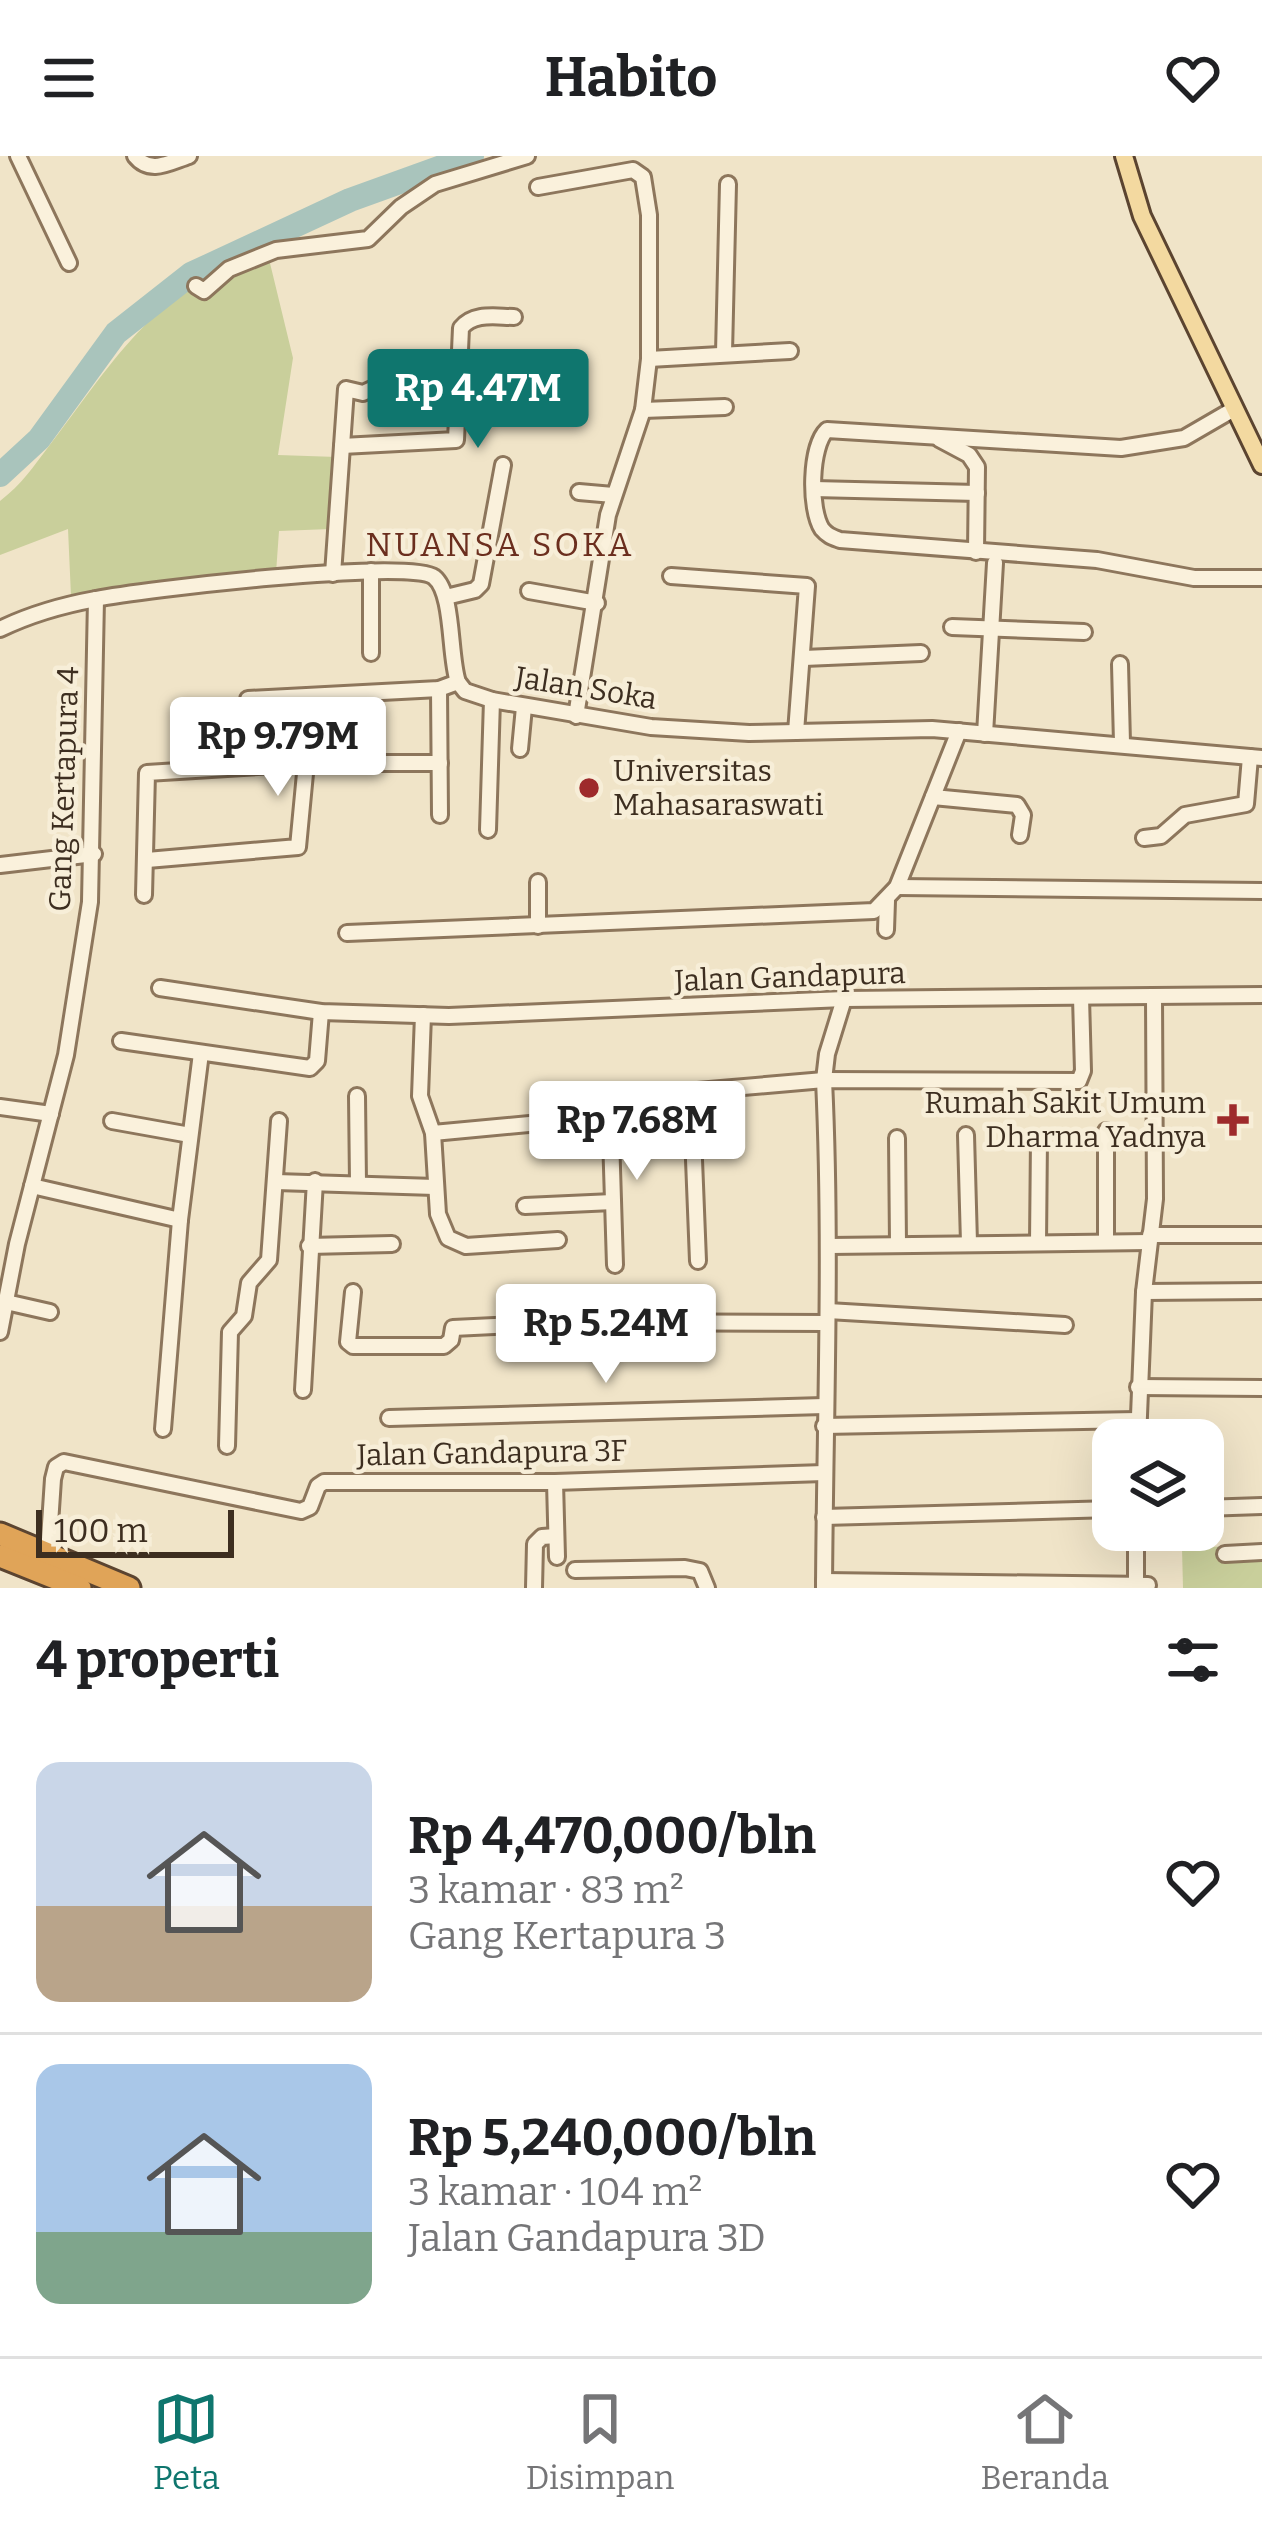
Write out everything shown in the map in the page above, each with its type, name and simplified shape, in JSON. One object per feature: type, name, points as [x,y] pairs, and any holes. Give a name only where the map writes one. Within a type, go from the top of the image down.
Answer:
[{"type":"highway","points":[[0,1534],[129,1588]]},
{"type":"highway","points":[[0,1556],[80,1588]]},
{"type":"main road","points":[[1124,156],[1142,216],[1262,465]]},
{"type":"street","points":[[18,156],[69,263]]},
{"type":"street","points":[[135,156],[157,167],[189,156]]},
{"type":"street","points":[[196,286],[204,291],[229,269],[276,250],[368,239],[401,207],[435,184],[527,156]]},
{"type":"street","points":[[538,187],[633,170],[644,177],[649,215],[649,358],[643,410],[613,495],[576,716]]},
{"type":"street","points":[[724,353],[728,184]]},
{"type":"street","points":[[342,446],[453,442],[461,328],[481,317],[514,317]]},
{"type":"street","points":[[649,358],[790,351]]},
{"type":"street","points":[[332,574],[346,389],[363,393],[388,381]]},
{"type":"street","points":[[643,410],[724,407]]},
{"type":"street","points":[[1234,409],[1184,438],[1121,448],[826,430],[818,440],[814,489],[821,527],[831,536],[1097,560],[1194,578],[1262,578]]},
{"type":"street","points":[[932,436],[974,461],[976,552]]},
{"type":"street","points":[[446,598],[481,584],[503,465]]},
{"type":"street","points":[[814,489],[977,493]]},
{"type":"street","points":[[579,492],[613,495]]},
{"type":"street","points":[[986,734],[995,563]]},
{"type":"street","points":[[371,571],[371,652]]},
{"type":"street","points":[[0,629],[22,618],[96,599],[371,571],[426,572],[439,580],[458,682],[439,689],[248,699]]},
{"type":"street","points":[[671,576],[807,586],[796,732]]},
{"type":"street","points":[[530,592],[596,603]]},
{"type":"street","name":"Gang Kertapura 4","points":[[0,1332],[66,1055],[94,854],[96,599]]},
{"type":"street","points":[[952,627],[1084,632]]},
{"type":"street","points":[[804,658],[920,653]]},
{"type":"street","points":[[1120,664],[1123,743]]},
{"type":"street","name":"Jalan Soka","points":[[458,682],[465,691],[492,700],[651,728],[959,731],[1256,758]]},
{"type":"street","points":[[439,689],[440,815]]},
{"type":"street","points":[[488,830],[492,700]]},
{"type":"street","points":[[520,749],[524,707]]},
{"type":"street","points":[[347,932],[863,914],[886,901],[897,887],[959,731]]},
{"type":"street","points":[[1144,838],[1161,836],[1185,815],[1246,804],[1256,758]]},
{"type":"street","points":[[144,895],[148,773],[305,763],[440,763]]},
{"type":"street","points":[[147,860],[298,847],[305,763]]},
{"type":"street","points":[[933,797],[1017,805],[1023,815],[1021,835]]},
{"type":"street","points":[[0,866],[94,854]]},
{"type":"street","points":[[538,882],[538,926]]},
{"type":"street","points":[[897,887],[1262,891]]},
{"type":"street","points":[[886,901],[886,930]]},
{"type":"street","name":"Jalan Gandapura","points":[[160,988],[321,1012],[423,1015],[844,1000],[1262,995]]},
{"type":"street","points":[[1137,1419],[1155,1198],[1154,996]]},
{"type":"street","points":[[650,1095],[824,1080],[1079,1082],[1083,1072],[1081,997]]},
{"type":"street","points":[[844,1000],[824,1080],[830,1246],[824,1584],[1142,1585],[1138,1551]]},
{"type":"street","points":[[121,1041],[310,1068],[318,1055],[321,1012]]},
{"type":"street","points":[[423,1015],[420,1096],[433,1133],[435,1187],[443,1228],[457,1244],[558,1240]]},
{"type":"street","points":[[163,1429],[201,1053]]},
{"type":"street","points":[[695,1092],[698,1261]]},
{"type":"street","points":[[357,1096],[358,1183]]},
{"type":"street","points":[[0,1107],[51,1114]]},
{"type":"street","points":[[433,1133],[602,1119],[611,1136],[615,1264]]},
{"type":"street","points":[[112,1121],[190,1135]]},
{"type":"street","points":[[227,1445],[230,1332],[244,1316],[249,1282],[269,1260],[279,1121]]},
{"type":"street","points":[[1106,1131],[1106,1242]]},
{"type":"street","points":[[967,1135],[969,1243]]},
{"type":"street","points":[[898,1138],[898,1244]]},
{"type":"street","points":[[1038,1243],[1039,1138]]},
{"type":"street","points":[[303,1390],[315,1181]]},
{"type":"street","points":[[276,1182],[435,1187]]},
{"type":"street","points":[[32,1186],[181,1220]]},
{"type":"street","points":[[524,1206],[613,1202]]},
{"type":"street","points":[[830,1246],[1262,1235]]},
{"type":"street","points":[[309,1246],[392,1244]]},
{"type":"street","points":[[1144,1292],[1262,1291]]},
{"type":"street","points":[[353,1292],[348,1342],[353,1346],[444,1346],[455,1328],[575,1322],[827,1317],[1065,1325]]},
{"type":"street","points":[[6,1302],[50,1312]]},
{"type":"street","points":[[1138,1387],[1262,1388]]},
{"type":"street","points":[[389,1418],[824,1406]]},
{"type":"street","points":[[824,1426],[1092,1421]]},
{"type":"street","name":"Jalan Gandapura 3F","points":[[48,1554],[53,1479],[56,1467],[64,1462],[301,1511],[310,1507],[317,1488],[325,1482],[555,1482],[824,1473]]},
{"type":"street","points":[[555,1482],[557,1557]]},
{"type":"street","points":[[1224,1507],[1262,1506]]},
{"type":"street","points":[[824,1517],[1092,1510]]},
{"type":"street","points":[[534,1588],[536,1544],[542,1537],[556,1536]]},
{"type":"street","points":[[1225,1554],[1262,1552]]},
{"type":"street","points":[[575,1570],[685,1568],[700,1571],[706,1588]]},
{"type":"green space","points":[[269,259],[293,358],[278,455],[337,457],[330,529],[279,531],[276,573],[101,589],[71,596],[68,529],[0,555],[0,501],[27,475],[142,328],[199,283],[232,267]]},
{"type":"green space","points":[[1262,1545],[1262,1588],[1183,1588],[1182,1551],[1224,1551],[1224,1546]]},
{"type":"waterway","points":[[0,475],[39,439],[116,333],[191,274],[350,200],[472,156]]},
{"type":"place","name":"Universitas Mahasaraswati","points":[[589,788]]},
{"type":"place","name":"Rumah Sakit Umum Dharma Yadnya","points":[[1233,1120]]},
{"type":"district","name":"NUANSA SOKA","points":[[500,545]]}]
